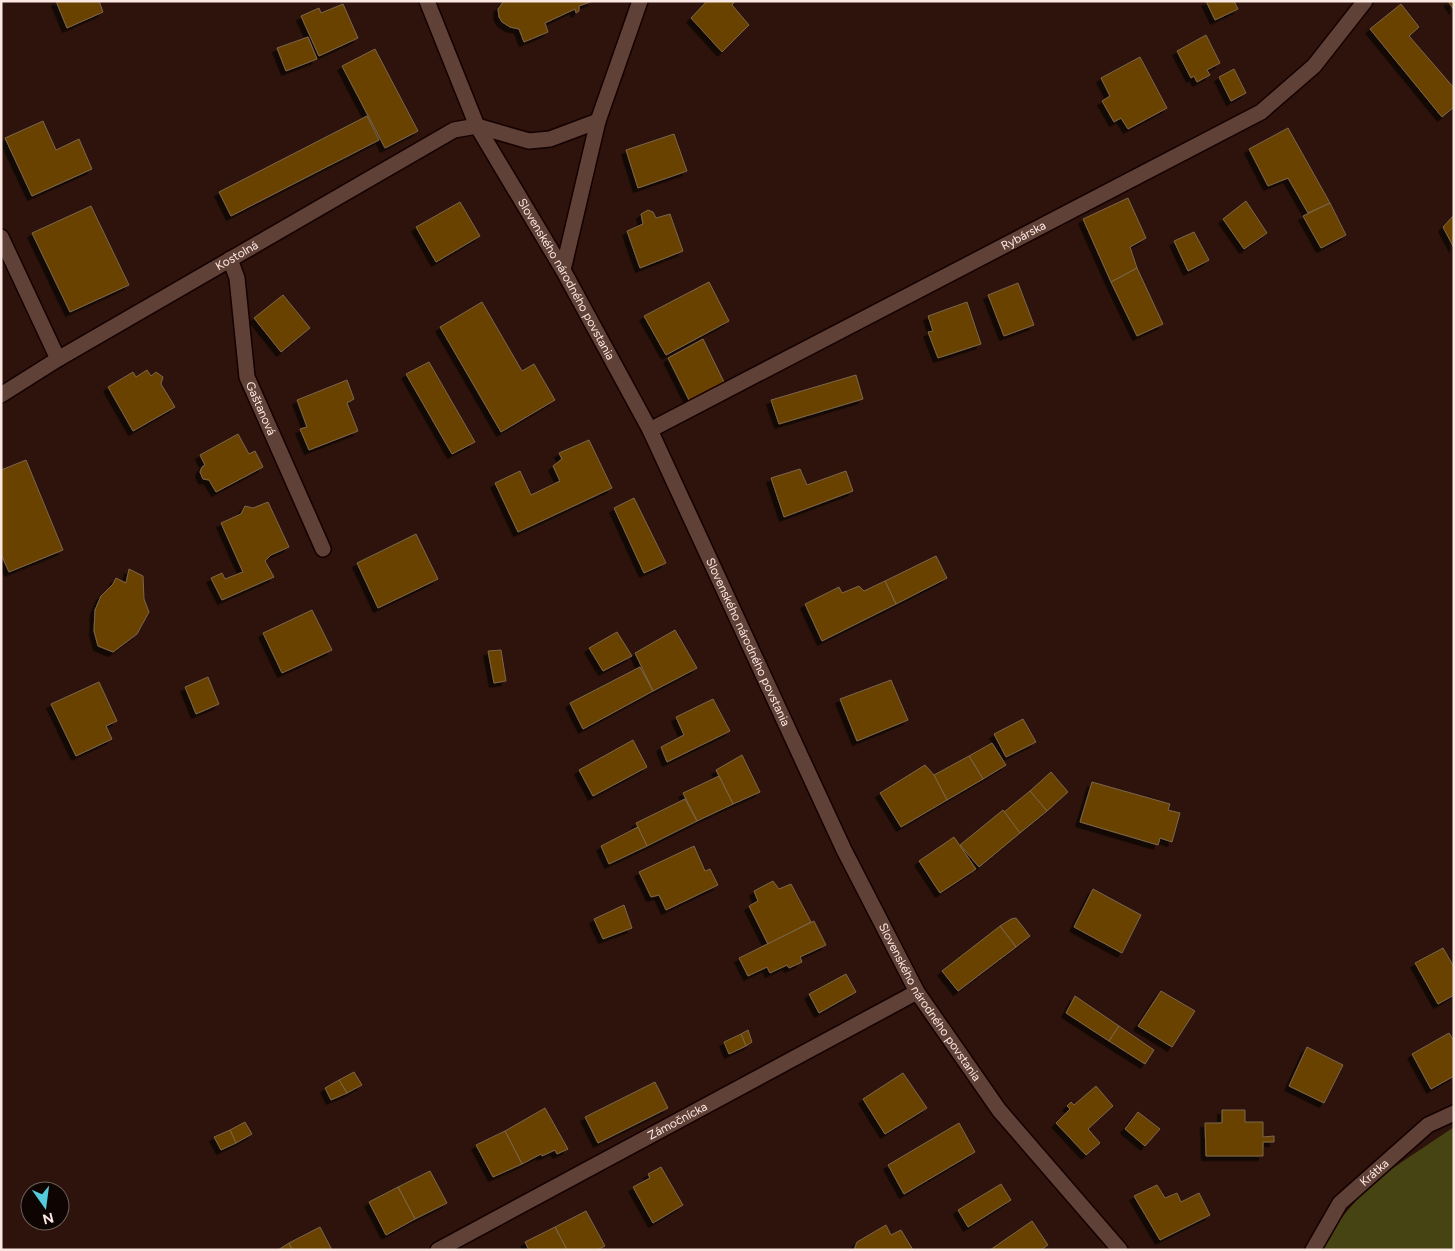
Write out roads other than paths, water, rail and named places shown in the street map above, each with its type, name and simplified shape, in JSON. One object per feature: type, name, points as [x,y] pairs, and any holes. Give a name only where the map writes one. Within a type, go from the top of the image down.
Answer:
[{"type":"street","name":"Slovenského národného povstania","points":[[427,1],[477,126],[563,270],[650,430],[844,850],[917,992],[999,1110],[1120,1250]]},
{"type":"street","points":[[563,270],[598,121],[640,1]]},
{"type":"street","name":"Rybárska","points":[[650,430],[1261,112],[1314,66],[1365,1]]},
{"type":"street","points":[[477,126],[529,141],[550,140],[598,121]]},
{"type":"street","name":"Kostolná","points":[[1,395],[58,359],[454,130],[477,126]]},
{"type":"street","points":[[1,237],[58,359]]},
{"type":"street","name":"Gaštanová","points":[[230,259],[237,278],[247,377],[323,549]]},
{"type":"street","name":"Zámočnícka","points":[[438,1250],[917,992]]},
{"type":"street","name":"Krátka","points":[[1313,1250],[1340,1204],[1428,1126],[1454,1113]]}]
